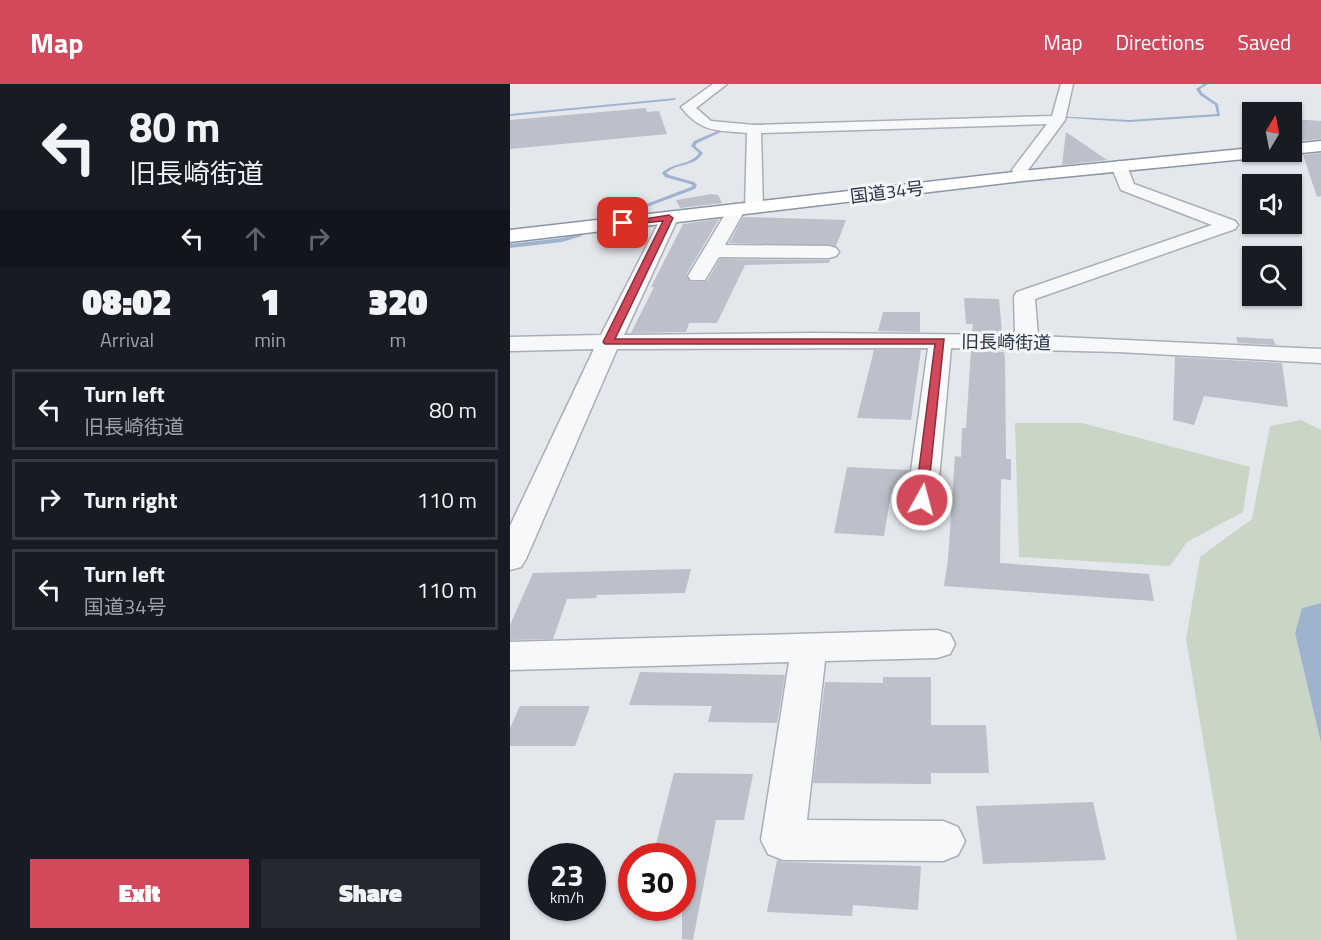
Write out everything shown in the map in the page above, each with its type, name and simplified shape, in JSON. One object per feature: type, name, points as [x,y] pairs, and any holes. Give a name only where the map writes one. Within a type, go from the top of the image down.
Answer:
[{"type":"highway","points":[[1302,148],[1321,146]]},
{"type":"highway","name":"国道34号","points":[[510,236],[1119,165],[1242,154]]},
{"type":"street","points":[[721,84],[688,107],[701,122],[736,129],[1059,117]]},
{"type":"street","points":[[1022,176],[1020,170],[1059,117],[1067,84]]},
{"type":"street","points":[[698,276],[712,250],[745,209],[754,129]]},
{"type":"street","points":[[1027,342],[1024,296],[1228,225],[1126,187],[1119,165]]},
{"type":"street","points":[[510,558],[609,342],[669,218]]},
{"type":"street","points":[[712,250],[829,252]]},
{"type":"street","points":[[922,500],[940,341]]},
{"type":"street","name":"旧長崎街道","points":[[510,344],[1027,342],[1199,348],[1321,356]]},
{"type":"street","points":[[510,656],[937,644]]},
{"type":"street","points":[[809,648],[783,840],[943,841]]},
{"type":"green space","points":[[1301,420],[1321,430],[1321,603],[1302,608],[1295,633],[1321,743],[1321,940],[1237,940],[1186,639],[1200,557],[1252,519],[1270,426]]},
{"type":"green space","points":[[1015,423],[1082,423],[1250,467],[1243,512],[1187,542],[1170,566],[1019,557]]},
{"type":"water","points":[[1321,603],[1321,743],[1295,633],[1302,608]]},
{"type":"building","points":[[646,108],[647,112],[659,111],[667,134],[510,149],[510,120]]},
{"type":"building","points":[[1302,120],[1321,121],[1321,139],[1302,141]]},
{"type":"building","points":[[1066,132],[1107,160],[1062,165]]},
{"type":"building","points":[[1321,153],[1321,196],[1317,197],[1303,155]]},
{"type":"building","points":[[718,195],[722,203],[680,208],[676,200]]},
{"type":"building","points":[[743,217],[846,220],[836,246],[729,243]]},
{"type":"building","points":[[719,219],[686,275],[691,282],[707,281],[720,259],[830,260],[829,263],[745,265],[717,323],[689,323],[686,332],[631,333],[683,224]]},
{"type":"building","points":[[964,298],[999,299],[1002,333],[972,332],[973,324],[966,324]]},
{"type":"building","points":[[883,312],[920,312],[920,332],[878,331]]},
{"type":"building","points":[[1236,337],[1273,339],[1276,345],[1238,343]]},
{"type":"building","points":[[874,350],[921,350],[911,420],[857,418]]},
{"type":"building","points":[[971,351],[1004,352],[1005,358],[1006,459],[1011,459],[1011,480],[1001,479],[1000,563],[1149,574],[1154,601],[944,586],[955,456],[961,457],[962,428],[966,428]]},
{"type":"building","points":[[1175,357],[1282,363],[1288,407],[1204,396],[1194,425],[1173,420]]},
{"type":"building","points":[[847,467],[909,470],[905,495],[891,494],[884,536],[834,533]]},
{"type":"building","points":[[691,569],[685,593],[597,595],[596,598],[567,599],[553,639],[510,640],[510,625],[533,573]]},
{"type":"building","points":[[640,672],[785,675],[777,723],[708,722],[712,706],[629,705]]},
{"type":"building","points":[[883,677],[931,677],[931,725],[986,725],[989,773],[931,773],[931,784],[813,783],[825,682],[883,683]]},
{"type":"building","points":[[520,706],[590,706],[575,746],[510,746],[510,728]]},
{"type":"building","points":[[674,773],[753,774],[744,820],[716,820],[693,940],[682,939],[682,921],[696,921],[696,843],[656,843]]},
{"type":"building","points":[[1093,802],[1106,860],[983,864],[976,806]]},
{"type":"building","points":[[777,860],[921,866],[918,910],[853,905],[852,916],[767,912]]},
{"type":"waterway","points":[[1056,117],[1129,121],[1219,115],[1217,105],[1201,94],[1198,89],[1206,84]]},
{"type":"waterway","points":[[510,115],[675,99]]},
{"type":"waterway","points":[[744,125],[821,123]]},
{"type":"waterway","points":[[626,216],[642,207],[693,188],[695,185],[692,183],[667,176],[664,173],[668,169],[698,158],[701,153],[693,146],[695,142],[728,128]]},
{"type":"waterway","points":[[510,246],[562,240],[580,235]]},
{"type":"route","points":[[623,223],[669,218],[609,342],[940,341],[922,500]]}]
